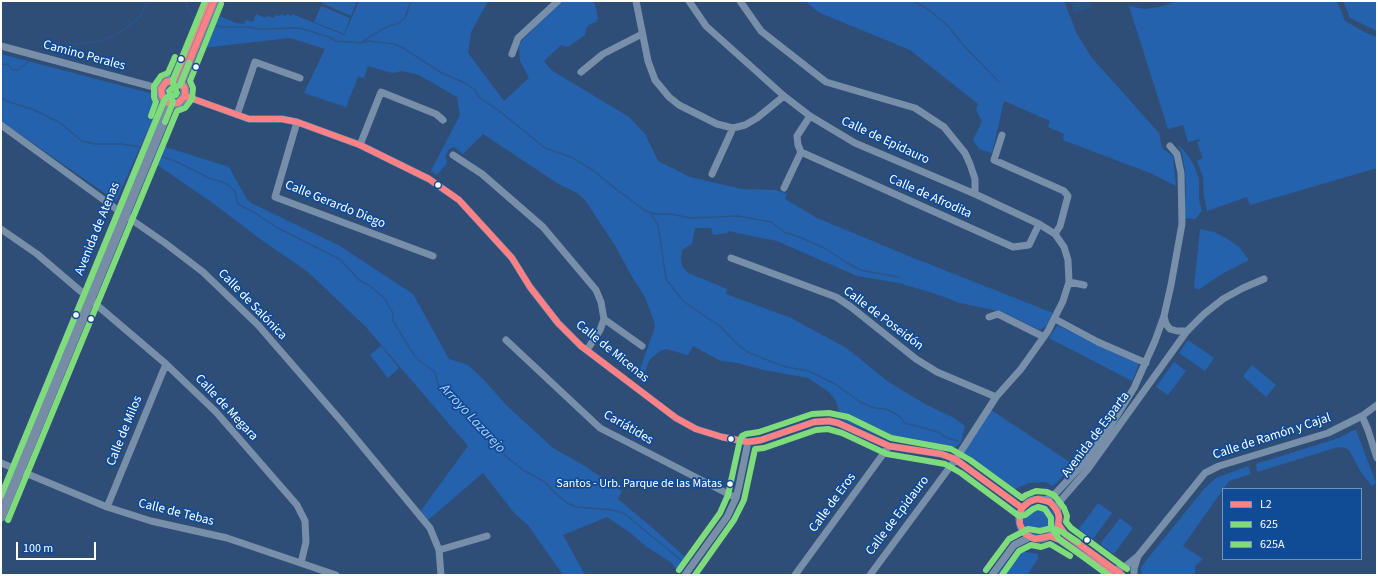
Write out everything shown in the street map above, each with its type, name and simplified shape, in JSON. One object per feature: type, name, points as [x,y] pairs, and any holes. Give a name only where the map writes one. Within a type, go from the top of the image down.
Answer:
[{"type":"main road","points":[[178,81],[207,1]]},
{"type":"main road","points":[[178,81],[214,1]]},
{"type":"main road","points":[[178,81],[185,89],[184,96],[180,102],[168,103],[162,96],[161,89],[166,82],[178,81]]},
{"type":"main road","name":"Avenida de Atenas","points":[[1,517],[17,470],[168,103]]},
{"type":"main road","name":"Avenida de Atenas","points":[[1,500],[17,470]]},
{"type":"street","points":[[512,54],[518,38],[558,1]]},
{"type":"street","points":[[636,1],[648,61],[655,80],[668,97],[679,105],[717,124],[733,128],[745,125],[757,118],[784,96]]},
{"type":"street","name":"Calle de Epidauro","points":[[689,1],[706,26],[784,96],[810,116],[855,143],[975,194],[1039,224],[1055,234],[1064,247],[1070,271],[1069,282],[1055,319],[1021,369],[996,397],[955,459],[870,575]]},
{"type":"street","points":[[740,1],[761,31],[826,82],[915,108],[944,126],[965,153],[975,179],[975,194]]},
{"type":"street","points":[[581,72],[603,54],[642,34]]},
{"type":"street","name":"Camino Perales","points":[[1,46],[161,89]]},
{"type":"street","points":[[237,115],[255,62],[300,78]]},
{"type":"street","points":[[360,145],[381,92],[436,114],[443,120]]},
{"type":"street","name":"Calle de Micenas","points":[[184,96],[249,119],[282,119],[297,122],[360,145],[419,173],[459,200],[512,258],[530,287],[558,323],[587,350],[676,418],[696,429],[722,437],[748,442],[761,440],[814,422],[829,421],[845,425],[889,446],[941,454],[955,459],[1022,508]]},
{"type":"street","points":[[784,188],[801,152],[798,145],[797,136],[810,116]]},
{"type":"street","name":"Calle Gerardo Diego","points":[[297,122],[275,196],[433,256]]},
{"type":"street","name":"Calle de Salónica","points":[[1,125],[122,213],[165,242],[203,272],[258,325],[343,423],[430,528],[439,550],[441,575]]},
{"type":"street","points":[[712,174],[733,128]]},
{"type":"street","points":[[1002,135],[994,160],[1064,191],[1068,196],[1060,226],[1055,234]]},
{"type":"street","name":"Avenida de Esparta","points":[[1045,500],[1054,495],[1084,463],[1111,425],[1134,388],[1146,363],[1164,316],[1172,285],[1182,224],[1181,173],[1177,154],[1170,146]]},
{"type":"street","name":"Calle de Afrodita","points":[[801,152],[1013,247],[1029,245],[1039,224]]},
{"type":"street","points":[[453,156],[482,174],[543,228],[596,290],[601,302],[604,319],[600,330],[587,350]]},
{"type":"street","name":"Calle de Megara","points":[[1,229],[37,254],[166,364],[216,412],[297,505],[304,521],[306,542],[301,563]]},
{"type":"street","name":"Calle de Poseidón","points":[[731,258],[836,297],[921,362],[937,372],[996,397]]},
{"type":"street","name":"Avenida de Esparta","points":[[1057,511],[1061,500],[1088,469],[1187,330],[1223,299],[1264,279]]},
{"type":"street","points":[[1069,282],[1084,285]]},
{"type":"street","points":[[989,317],[998,314],[1044,336]]},
{"type":"street","points":[[1164,316],[1166,324],[1170,329],[1177,331],[1187,330]]},
{"type":"street","points":[[604,319],[642,346]]},
{"type":"street","points":[[1055,319],[1098,342],[1146,363]]},
{"type":"street","name":"Cariátides","points":[[506,340],[600,428],[736,498]]},
{"type":"street","name":"Calle de Milos","points":[[107,507],[166,364]]},
{"type":"street","name":"Avenida de Esparta","points":[[1134,388],[1139,394],[1142,394]]},
{"type":"street","name":"Calle de Ramón y Cajal","points":[[1113,573],[1126,566],[1138,556],[1205,474],[1219,466],[1328,433],[1362,416],[1377,405]]},
{"type":"street","points":[[1362,416],[1377,458]]},
{"type":"street","points":[[685,575],[727,517],[736,498],[748,442]]},
{"type":"street","name":"Calle de Eros","points":[[795,575],[889,446]]},
{"type":"street","name":"Calle de Tebas","points":[[1,464],[107,507],[151,522],[226,538],[336,575]]},
{"type":"street","points":[[1032,500],[1045,500],[1054,506],[1057,511],[1059,517],[1058,524],[1055,531],[1050,536],[1040,539],[1030,537],[1026,534],[1020,524],[1019,519],[1022,508],[1032,500]]},
{"type":"street","points":[[1058,524],[1065,534],[1113,573]]},
{"type":"street","points":[[439,550],[487,536]]},
{"type":"street","points":[[1050,536],[1060,540],[1113,573],[1122,575]]},
{"type":"street","points":[[992,575],[1014,545],[1030,537]]},
{"type":"street","name":"Calle de Ramón y Cajal","points":[[1134,575],[1134,569],[1138,556]]},
{"type":"shaded area","points":[[323,1],[357,1],[351,16],[322,3]]},
{"type":"shaded area","points":[[359,1],[488,1],[471,32],[468,53],[504,101],[529,78],[520,61],[519,45],[523,39],[563,1],[594,1],[598,18],[596,22],[590,24],[586,29],[585,35],[568,47],[561,45],[544,61],[551,70],[629,117],[645,134],[658,161],[690,177],[741,189],[776,190],[787,194],[785,199],[817,218],[1053,313],[1046,326],[1040,330],[1003,312],[960,303],[899,283],[857,276],[777,241],[728,231],[727,233],[713,235],[711,228],[695,228],[692,244],[682,250],[682,266],[688,273],[727,289],[726,294],[791,318],[848,349],[887,381],[925,404],[954,418],[965,426],[961,442],[952,451],[886,439],[842,420],[836,401],[829,392],[808,378],[764,370],[738,363],[721,361],[693,346],[688,355],[666,349],[660,351],[650,359],[643,383],[637,378],[655,327],[654,321],[645,297],[616,247],[585,200],[577,193],[557,183],[483,134],[463,154],[454,147],[449,149],[445,156],[447,163],[437,175],[431,171],[460,115],[457,97],[419,75],[402,71],[392,73],[368,66],[364,78],[358,77],[346,107],[304,93],[325,49],[290,38],[201,48],[209,28],[220,16],[236,23],[244,24],[246,20],[253,22],[256,14],[266,18],[267,16],[274,18],[276,15],[280,16],[281,14],[285,16],[287,14],[291,16],[292,14],[344,35]]},
{"type":"shaded area","points":[[806,1],[1064,1],[1077,34],[1092,58],[1159,133],[1162,148],[1173,156],[1176,186],[1150,173],[1063,140],[1064,134],[1048,127],[1050,121],[1004,101],[992,153],[979,149],[973,140],[982,121],[976,110],[978,104],[910,50],[818,12]]},
{"type":"shaded area","points":[[1080,1],[1090,1],[1092,7],[1074,13],[1071,4]]},
{"type":"shaded area","points":[[1179,1],[1337,1],[1345,21],[1364,32],[1377,37],[1377,168],[1250,205],[1247,197],[1207,211],[1204,197],[1203,177],[1197,161],[1203,158],[1197,142],[1201,140],[1188,142],[1183,125],[1168,129],[1129,6],[1145,9],[1159,7]]},
{"type":"shaded area","points":[[1343,1],[1377,1],[1377,31],[1350,18]]},
{"type":"shaded area","points":[[321,6],[350,18],[344,34],[314,22]]},
{"type":"shaded area","points":[[1,54],[157,95],[154,116],[116,201],[1,121]]},
{"type":"shaded area","points":[[159,145],[229,167],[246,198],[251,203],[340,246],[413,294],[449,359],[468,365],[484,380],[505,404],[553,448],[583,465],[622,491],[618,499],[686,558],[677,570],[672,563],[647,547],[628,531],[607,517],[563,535],[585,575],[563,575],[528,525],[515,514],[483,473],[428,520],[420,512],[468,446],[365,326],[308,272],[156,164],[153,160]]},
{"type":"shaded area","points":[[1178,146],[1180,146],[1189,157],[1199,179],[1199,200],[1202,211],[1195,219],[1184,218],[1186,189],[1185,171],[1182,153]]},
{"type":"shaded area","points":[[1200,229],[1214,232],[1226,238],[1239,247],[1249,260],[1220,275],[1198,290],[1194,287]]},
{"type":"shaded area","points":[[1057,326],[1138,363],[1138,367],[1132,381],[1049,338]]},
{"type":"shaded area","points":[[1188,340],[1214,358],[1205,371],[1179,353]]},
{"type":"shaded area","points":[[381,346],[399,368],[388,378],[370,355]]},
{"type":"shaded area","points":[[1174,362],[1186,371],[1168,395],[1156,387]]},
{"type":"shaded area","points":[[1252,365],[1276,385],[1266,397],[1243,376]]},
{"type":"shaded area","points":[[991,410],[1074,465],[1053,486],[1045,482],[1029,483],[1017,488],[1012,493],[964,457],[965,452]]},
{"type":"shaded area","points":[[1356,430],[1376,483],[1372,486],[1361,472],[1349,450],[1338,447],[1257,472],[1256,464],[1339,438]]},
{"type":"shaded area","points":[[1248,466],[1251,474],[1229,481],[1224,488],[1222,488],[1222,491],[1183,546],[1203,559],[1195,566],[1195,575],[1142,575],[1141,567],[1204,489],[1216,478]]},
{"type":"shaded area","points":[[1098,503],[1112,513],[1093,539],[1079,529]]},
{"type":"shaded area","points":[[1036,504],[1042,504],[1052,511],[1055,520],[1054,526],[1048,533],[1042,536],[1036,536],[1026,529],[1023,523],[1023,517],[1030,507]]},
{"type":"shaded area","points":[[1120,518],[1133,528],[1114,554],[1100,544]]},
{"type":"shaded area","points":[[1018,547],[1025,552],[1038,554],[1038,559],[1027,575],[997,575]]},
{"type":"waterway","points":[[52,50],[75,44],[97,42],[113,36],[140,17],[148,1]]},
{"type":"waterway","points":[[185,1],[192,17],[194,18]]},
{"type":"waterway","points":[[363,41],[388,26],[397,24],[405,18],[411,1]]},
{"type":"waterway","points":[[914,1],[929,10],[949,27],[963,45],[998,81]]},
{"type":"waterway","points":[[216,26],[260,29],[300,28],[329,37],[336,41],[361,43],[369,41],[394,44],[403,48],[442,73],[465,83],[475,90],[479,97],[498,110],[545,148],[573,158],[594,171],[644,210],[655,214],[670,214],[691,218],[738,216],[771,222],[784,232],[826,249],[860,270],[899,277]]},
{"type":"waterway","points":[[1,65],[7,64],[13,70],[18,70],[30,60]]},
{"type":"waterway","name":"Arroyo Lazarejo","points":[[1,98],[32,109],[59,122],[82,141],[95,144],[122,144],[140,147]]},
{"type":"waterway","name":"Arroyo Lazarejo","points":[[155,154],[175,161],[211,179],[227,184],[235,191],[238,204],[276,227],[341,260],[359,280],[370,286],[384,298],[393,313],[393,321],[414,355],[435,372],[438,384],[475,419],[489,438],[497,443],[503,454],[523,470],[545,482],[567,503],[576,507],[613,510],[625,514],[683,562]]},
{"type":"waterway","points":[[650,212],[658,225],[666,279],[684,302],[721,327],[737,344],[749,353],[786,367],[809,371],[835,384],[860,402],[875,408],[886,409],[899,416],[905,423],[938,432],[947,438],[958,441]]},
{"type":"transit line","name":"625A","points":[[1,496],[164,101],[167,97],[176,95],[177,93],[173,80],[205,1]]},
{"type":"transit line","name":"L2","points":[[207,1],[174,80],[166,82],[161,89],[162,96],[168,103],[178,103],[185,96],[185,89],[181,82],[214,1]]},
{"type":"transit line","name":"625","points":[[8,520],[177,111],[185,108],[192,99],[193,88],[190,81],[221,4]]},
{"type":"transit line","name":"625A","points":[[151,116],[156,102],[154,97],[154,86],[161,76],[168,73],[175,57]]},
{"type":"transit line","name":"625","points":[[165,122],[173,102],[169,91],[180,85],[189,63]]},
{"type":"transit line","name":"L2","points":[[185,96],[249,119],[282,119],[297,122],[360,145],[429,179],[459,200],[512,258],[530,287],[558,323],[581,346],[676,418],[696,429],[722,437],[748,442],[761,440],[814,422],[829,421],[838,423],[889,446],[941,454],[955,459],[1022,508]]},
{"type":"transit line","name":"625A","points":[[679,570],[720,513],[728,495],[742,436],[759,432],[812,414],[829,413],[848,417],[891,438],[951,449],[970,460],[1022,498],[1036,491],[1047,492],[1054,495],[1064,508],[1067,516],[1066,522],[1071,528],[1127,569]]},
{"type":"transit line","name":"625","points":[[695,575],[734,520],[744,500],[755,449],[764,448],[816,430],[828,429],[842,433],[887,454],[945,464],[961,473],[1019,516],[1025,515],[1038,507],[1045,509],[1051,518],[1051,527],[1059,539],[1108,575]]},
{"type":"transit line","name":"L2","points":[[1111,575],[1060,540],[1050,536],[1035,539],[1025,534],[1020,524],[1020,513],[1022,508],[1029,502],[1037,499],[1050,502],[1057,511],[1059,517],[1058,524],[1065,534],[1122,575]]},
{"type":"transit line","name":"625A","points":[[986,570],[1009,539],[1028,529],[1040,531],[1052,528],[1064,533],[1078,542]]},
{"type":"transit line","name":"625","points":[[1002,575],[1019,551],[1031,545],[1041,547],[1050,544],[1070,556]]},
{"type":"place","name":"Santos - Urb. Parque de las Matas","points":[[730,484]]}]
